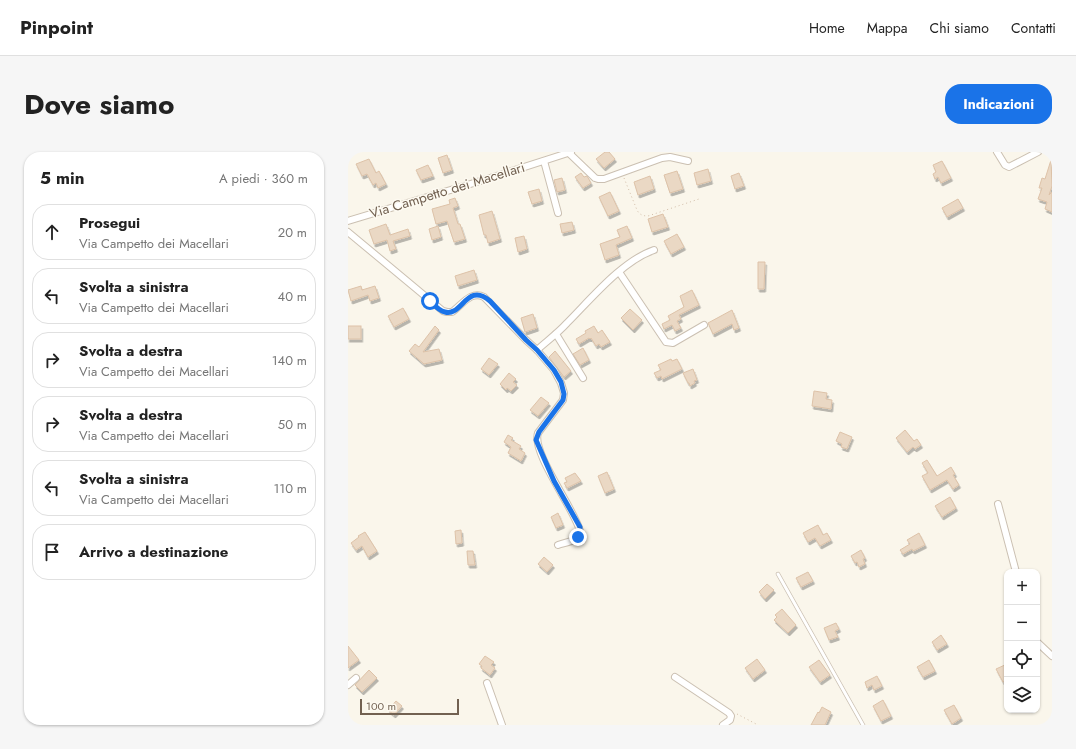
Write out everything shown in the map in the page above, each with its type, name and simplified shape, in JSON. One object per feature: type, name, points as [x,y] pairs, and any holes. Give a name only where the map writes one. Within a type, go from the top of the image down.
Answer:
[{"type":"street","name":"Via Campetto dei Macellari","points":[[348,221],[570,152],[596,179],[602,179],[662,158],[688,161]]},
{"type":"street","points":[[997,152],[1005,165],[1009,167],[1038,152]]},
{"type":"street","points":[[544,161],[558,213]]},
{"type":"street","points":[[348,232],[443,311],[452,312],[475,295],[484,297],[537,350],[558,376],[562,385],[564,396],[560,405],[538,434],[537,442],[554,481],[580,531],[580,535],[576,538],[558,545]]},
{"type":"street","points":[[537,350],[556,334],[609,280],[641,255],[654,250]]},
{"type":"street","points":[[619,272],[666,342],[673,343],[704,325]]},
{"type":"street","points":[[556,334],[583,378]]},
{"type":"street","points":[[998,504],[1015,569]]},
{"type":"street","points":[[1040,645],[1052,656]]},
{"type":"street","points":[[675,677],[720,706],[731,716],[728,722],[722,725]]},
{"type":"street","points":[[348,685],[356,678]]},
{"type":"street","points":[[487,684],[502,725]]},
{"type":"lane","points":[[778,574],[864,725]]},
{"type":"path","points":[[622,172],[638,213],[643,216],[648,216],[699,199]]},
{"type":"path","points":[[731,716],[738,714],[758,725]]},
{"type":"building","points":[[605,152],[609,152],[615,159],[604,168],[596,159]]},
{"type":"building","points":[[447,155],[452,170],[443,173],[438,158]]},
{"type":"building","points":[[369,159],[376,173],[379,171],[386,184],[378,188],[376,183],[373,185],[367,174],[362,176],[356,164]]},
{"type":"building","points":[[1051,160],[1052,186],[1049,195],[1052,192],[1052,212],[1045,209],[1047,202],[1038,199],[1042,188],[1039,188],[1042,178],[1045,179]]},
{"type":"building","points":[[942,161],[951,178],[941,183],[938,177],[935,179],[933,174],[936,172],[933,165]]},
{"type":"building","points":[[428,165],[433,176],[421,180],[416,170]]},
{"type":"building","points":[[708,169],[711,181],[697,185],[694,173]]},
{"type":"building","points":[[677,171],[683,189],[670,193],[664,175]]},
{"type":"building","points":[[581,173],[584,177],[587,176],[591,183],[583,188],[575,177]]},
{"type":"building","points":[[739,173],[744,186],[735,189],[731,176]]},
{"type":"building","points":[[650,176],[654,189],[638,195],[634,182]]},
{"type":"building","points":[[562,178],[565,190],[557,192],[554,180]]},
{"type":"building","points":[[539,189],[542,201],[532,204],[528,192]]},
{"type":"building","points":[[610,192],[619,211],[608,216],[599,197]]},
{"type":"building","points":[[455,198],[458,206],[453,208],[465,239],[454,242],[447,221],[436,224],[432,209],[450,204],[449,200]]},
{"type":"building","points":[[958,199],[963,208],[947,217],[942,208]]},
{"type":"building","points":[[492,211],[500,239],[488,243],[486,235],[484,235],[479,215]]},
{"type":"building","points":[[663,214],[668,227],[652,232],[648,219]]},
{"type":"building","points":[[572,222],[574,230],[562,233],[560,224]]},
{"type":"building","points":[[386,224],[390,235],[408,229],[410,236],[393,241],[396,249],[390,251],[387,240],[374,244],[369,230]]},
{"type":"building","points":[[438,226],[441,237],[432,240],[429,229]]},
{"type":"building","points":[[627,226],[632,238],[616,245],[619,255],[605,260],[600,244],[620,237],[617,230]]},
{"type":"building","points":[[677,234],[684,247],[671,254],[664,241]]},
{"type":"building","points":[[524,236],[527,249],[518,252],[515,238]]},
{"type":"building","points":[[758,262],[765,262],[764,289],[758,289]]},
{"type":"building","points":[[474,270],[477,280],[458,286],[455,276]]},
{"type":"building","points":[[361,286],[362,290],[375,286],[379,298],[370,301],[368,295],[351,301],[348,290]]},
{"type":"building","points":[[692,290],[699,305],[679,315],[681,319],[677,321],[681,328],[675,331],[672,325],[664,329],[662,324],[670,320],[668,316],[684,307],[680,296]]},
{"type":"building","points":[[403,308],[409,319],[394,327],[388,316]]},
{"type":"building","points":[[630,309],[642,320],[633,330],[621,318]]},
{"type":"building","points":[[732,310],[739,328],[734,330],[732,324],[713,334],[708,323]]},
{"type":"building","points":[[533,314],[537,328],[525,332],[521,318]]},
{"type":"building","points":[[348,326],[361,326],[361,339],[348,339]]},
{"type":"building","points":[[435,326],[439,330],[423,352],[439,349],[442,360],[424,364],[409,351],[415,344],[419,347]]},
{"type":"building","points":[[594,326],[598,333],[602,330],[610,342],[601,347],[599,344],[596,346],[591,338],[589,338],[579,344],[576,339],[586,333],[585,331]]},
{"type":"building","points":[[583,348],[589,360],[580,365],[573,354]]},
{"type":"building","points":[[555,351],[571,371],[564,377],[549,357]]},
{"type":"building","points":[[489,358],[498,364],[489,375],[481,369]]},
{"type":"building","points":[[671,359],[672,361],[677,359],[682,369],[662,379],[661,376],[657,378],[654,373],[661,370],[658,365]]},
{"type":"building","points":[[693,369],[697,380],[690,386],[683,373]]},
{"type":"building","points":[[509,373],[516,379],[513,382],[517,385],[511,391],[507,388],[506,390],[500,384]]},
{"type":"building","points":[[814,391],[827,393],[826,399],[832,400],[831,409],[812,406]]},
{"type":"building","points":[[541,397],[549,403],[538,416],[530,410]]},
{"type":"building","points":[[905,430],[914,441],[917,439],[921,445],[915,449],[913,447],[907,452],[896,438]]},
{"type":"building","points":[[840,432],[852,437],[847,449],[841,447],[842,444],[836,441]]},
{"type":"building","points":[[508,435],[513,438],[511,440],[521,446],[519,449],[525,453],[521,461],[508,453],[511,447],[504,442]]},
{"type":"building","points":[[927,460],[937,476],[951,467],[955,474],[953,475],[959,485],[953,489],[947,480],[930,490],[922,476],[928,473],[922,463]]},
{"type":"building","points":[[607,472],[614,489],[605,493],[598,476]]},
{"type":"building","points":[[575,473],[581,481],[567,488],[564,483],[567,482],[565,478]]},
{"type":"building","points":[[950,497],[956,508],[942,517],[935,506]]},
{"type":"building","points":[[558,513],[563,525],[556,528],[551,517]]},
{"type":"building","points":[[818,525],[823,535],[827,533],[831,540],[820,546],[815,538],[808,542],[803,533]]},
{"type":"building","points":[[461,530],[462,543],[456,544],[455,531]]},
{"type":"building","points":[[365,532],[377,551],[368,557],[362,546],[356,550],[351,543]]},
{"type":"building","points":[[919,533],[925,545],[913,551],[912,549],[903,554],[900,550],[910,544],[907,540]]},
{"type":"building","points":[[861,550],[865,558],[863,559],[865,564],[859,567],[857,562],[855,563],[851,556]]},
{"type":"building","points":[[467,551],[473,551],[475,565],[468,565]]},
{"type":"building","points":[[544,557],[553,565],[547,572],[538,564]]},
{"type":"building","points":[[808,572],[813,581],[801,587],[796,578]]},
{"type":"building","points":[[767,584],[774,590],[765,599],[759,592]]},
{"type":"building","points":[[782,609],[796,625],[788,633],[774,620],[777,617],[775,615]]},
{"type":"building","points":[[836,623],[839,629],[835,631],[838,637],[829,640],[824,628]]},
{"type":"building","points":[[941,635],[947,644],[937,650],[932,642]]},
{"type":"building","points":[[348,646],[359,660],[348,668]]},
{"type":"building","points":[[485,656],[494,662],[491,665],[495,668],[490,675],[481,668],[482,666],[479,664]]},
{"type":"building","points":[[757,659],[765,670],[753,679],[745,668]]},
{"type":"building","points":[[819,660],[830,675],[820,682],[809,667]]},
{"type":"building","points":[[929,660],[935,671],[923,677],[917,667]]},
{"type":"building","points":[[1004,665],[1004,682],[1003,682],[996,669]]},
{"type":"building","points":[[369,670],[377,678],[362,692],[355,685]]},
{"type":"building","points":[[877,676],[882,686],[874,690],[872,685],[867,688],[865,682]]},
{"type":"building","points":[[883,700],[891,716],[881,721],[873,706]]},
{"type":"building","points":[[396,701],[402,706],[394,715],[388,710]]},
{"type":"building","points":[[954,705],[961,718],[952,724],[944,710]]},
{"type":"building","points":[[822,707],[831,712],[825,725],[811,725],[818,712],[819,713]]},
{"type":"route","points":[[430,301],[443,311],[452,312],[473,296],[477,294],[483,296],[490,301],[530,345],[537,350],[558,376],[564,392],[563,400],[539,432],[536,440],[554,481],[580,527],[580,535],[578,537]]}]
